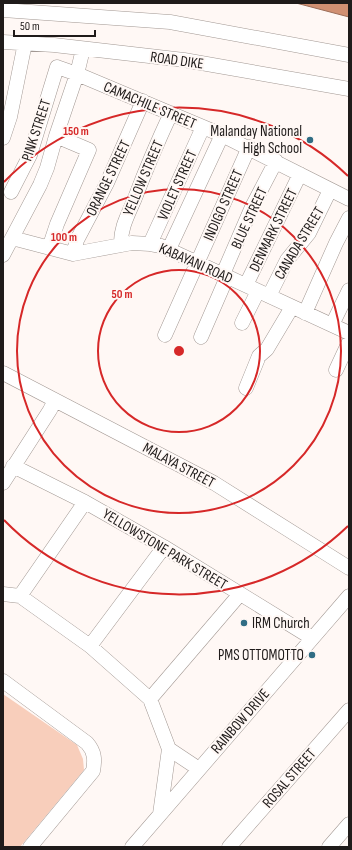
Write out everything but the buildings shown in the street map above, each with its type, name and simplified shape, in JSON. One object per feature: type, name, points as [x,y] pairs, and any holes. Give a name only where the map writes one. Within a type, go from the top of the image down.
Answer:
[{"type":"street","points":[[3,10],[170,22],[349,55]]},
{"type":"street","name":"ROAD DIKE","points":[[3,42],[184,60],[349,89]]},
{"type":"street","points":[[3,138],[10,117],[25,43]]},
{"type":"street","points":[[3,255],[30,205],[47,168],[77,74],[83,49]]},
{"type":"street","name":"CAMACHILE STREET","points":[[57,67],[222,134],[349,199]]},
{"type":"street","name":"PINK STREET","points":[[7,189],[30,155],[57,67]]},
{"type":"street","name":"ORANGE STREET","points":[[73,254],[77,240],[107,183],[143,101]]},
{"type":"street","name":"YELLOW STREET","points":[[121,245],[122,228],[171,113]]},
{"type":"street","name":"VIOLET STREET","points":[[150,244],[203,127]]},
{"type":"street","points":[[169,249],[222,134]]},
{"type":"street","points":[[49,248],[57,224],[89,150],[56,136]]},
{"type":"street","name":"INDIGO STREET","points":[[164,336],[249,147]]},
{"type":"street","name":"BLUE STREET","points":[[201,337],[252,207],[276,161]]},
{"type":"street","name":"DENMARK STREET","points":[[257,291],[300,174]]},
{"type":"street","points":[[7,189],[30,205]]},
{"type":"street","name":"CANADA STREET","points":[[257,291],[287,260],[309,233],[330,190]]},
{"type":"street","points":[[305,313],[336,243],[349,218]]},
{"type":"street","name":"KABAYANI ROAD","points":[[12,238],[73,254],[138,243],[150,244],[169,249],[349,333]]},
{"type":"street","points":[[332,325],[349,290]]},
{"type":"street","points":[[242,323],[257,291]]},
{"type":"street","points":[[246,388],[259,356],[267,349],[292,307]]},
{"type":"street","points":[[336,370],[349,342]]},
{"type":"street","name":"MALAYA STREET","points":[[3,373],[214,483],[349,568]]},
{"type":"street","points":[[3,483],[55,400]]},
{"type":"street","name":"YELLOWSTONE PARK STREET","points":[[13,466],[85,502],[164,547],[312,638]]},
{"type":"street","points":[[20,596],[85,502]]},
{"type":"street","points":[[90,646],[164,547]]},
{"type":"street","points":[[3,594],[20,596],[90,646],[150,699],[169,749],[160,814]]},
{"type":"street","points":[[150,699],[240,594]]},
{"type":"street","name":"RAINBOW DRIVE","points":[[132,847],[349,596]]},
{"type":"street","points":[[3,682],[87,743],[92,749],[94,756],[93,771],[35,845]]},
{"type":"street","name":"ROSAL STREET","points":[[229,847],[349,710]]},
{"type":"street","points":[[169,749],[199,769]]},
{"type":"street","points":[[328,847],[349,824]]},
{"type":"shaded area","points":[[296,3],[349,3],[349,17]]},
{"type":"shaded area","points":[[3,694],[77,745],[83,759],[84,770],[20,847],[3,847]]},
{"type":"place","name":"Malanday National High School","points":[[310,140]]},
{"type":"place","name":"IRM Church","points":[[244,623]]},
{"type":"place","name":"PMS OTTOMOTTO","points":[[312,655]]}]
